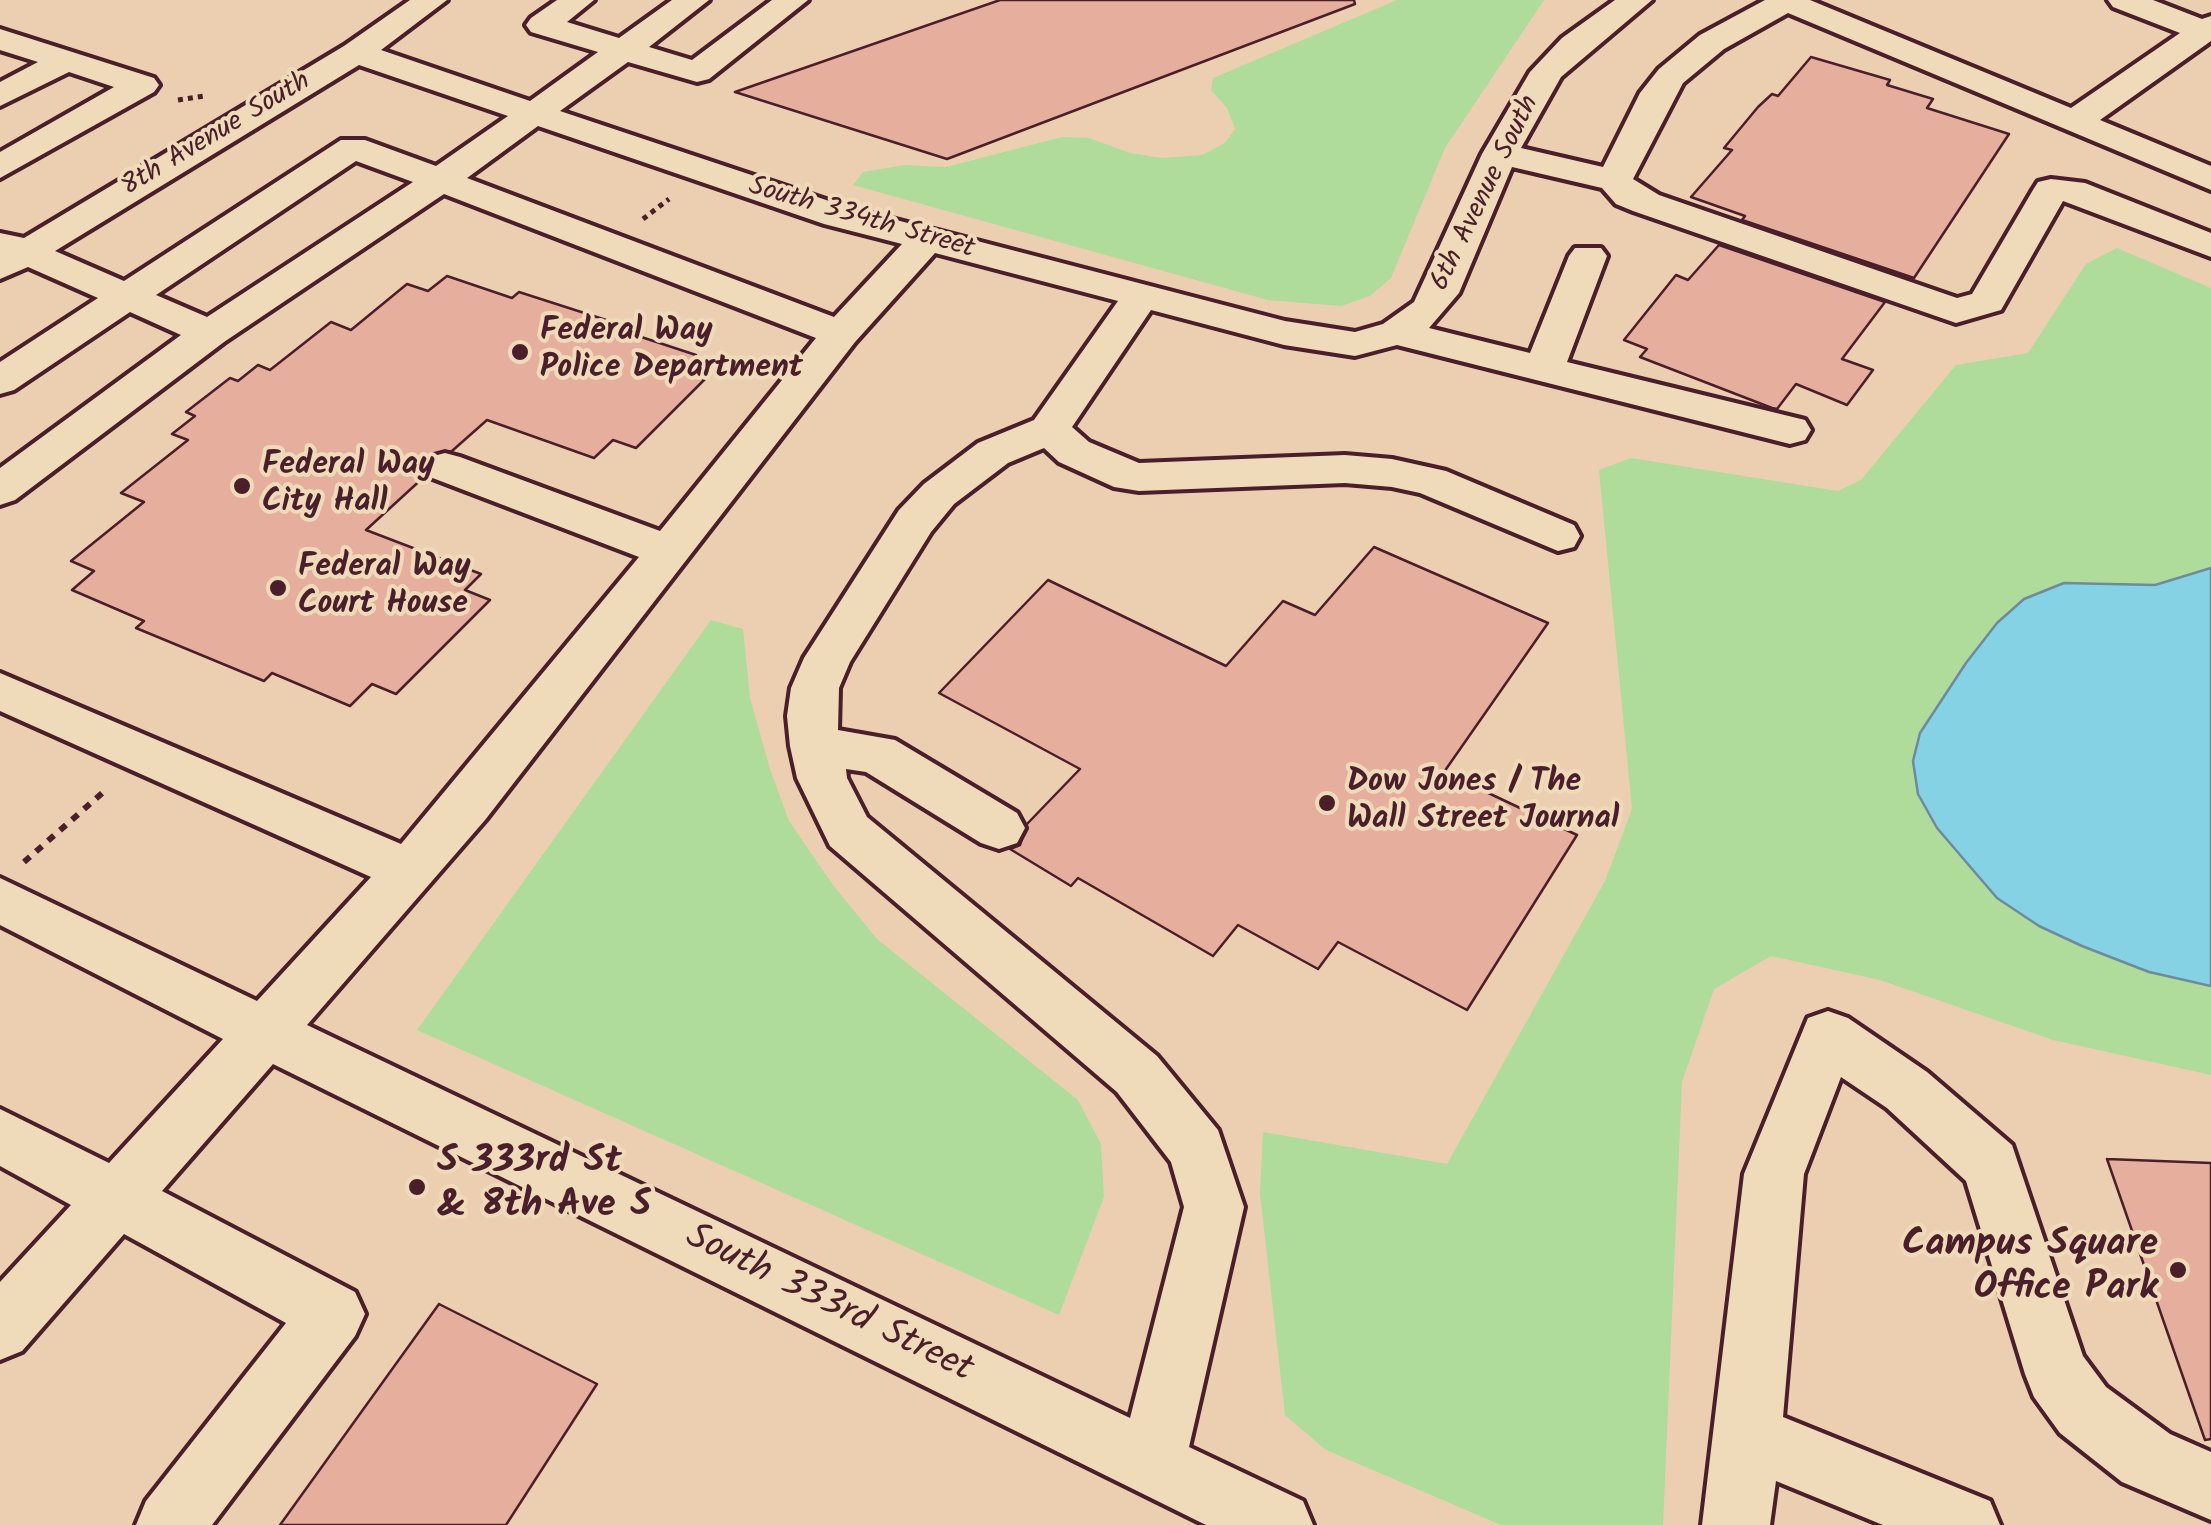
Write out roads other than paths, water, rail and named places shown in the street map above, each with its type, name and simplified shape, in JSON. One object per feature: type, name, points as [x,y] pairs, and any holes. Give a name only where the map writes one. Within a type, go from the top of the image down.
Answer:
[{"type":"street","name":"8th Avenue South","points":[[8,254],[356,53],[431,0]]},
{"type":"street","points":[[578,0],[542,25],[696,72],[792,0]]},
{"type":"street","points":[[0,490],[210,333],[442,179],[693,0]]},
{"type":"street","name":"6th Avenue South","points":[[1387,337],[1428,310],[1440,293],[1500,154],[1548,72],[1574,44],[1636,0]]},
{"type":"street","points":[[2124,0],[2208,29]]},
{"type":"street","points":[[1614,180],[1658,93],[1671,76],[1712,42],[1785,1],[2211,179]]},
{"type":"street","points":[[2074,122],[2208,29]]},
{"type":"street","points":[[0,40],[142,86],[0,167]]},
{"type":"street","name":"South 334th Street","points":[[356,53],[837,216],[1140,298],[1329,342],[1387,337],[1544,369],[1790,430]]},
{"type":"street","points":[[0,96],[66,60]]},
{"type":"street","points":[[0,381],[352,147],[841,334]]},
{"type":"street","points":[[1500,154],[1614,180],[1629,196],[1956,311],[1987,302],[2051,190],[2072,191],[2211,246]]},
{"type":"street","points":[[0,1329],[411,871],[841,334],[927,240]]},
{"type":"street","points":[[8,254],[126,296],[210,333]]},
{"type":"street","points":[[1544,369],[1588,256]]},
{"type":"street","points":[[1140,298],[1049,430],[993,453],[962,472],[915,522],[814,688],[814,746],[832,802],[858,841],[1136,1074],[1197,1149],[1214,1207],[1152,1461]]},
{"type":"street","points":[[1049,430],[1074,452],[1114,474],[1345,469],[1392,473],[1431,481],[1558,536]]},
{"type":"street","points":[[445,467],[667,550]]},
{"type":"street","points":[[0,691],[411,871]]},
{"type":"street","points":[[814,746],[877,754],[999,828]]},
{"type":"street","name":"South 333rd Street","points":[[7,885],[268,1031],[460,1129],[1279,1525]]},
{"type":"street","points":[[1736,1525],[1774,1174],[1828,1036],[1906,1090],[1990,1165],[2057,1374],[2083,1410],[2146,1458],[2211,1486]]},
{"type":"street","points":[[0,1136],[332,1314],[170,1525]]},
{"type":"street","points":[[1748,1436],[1966,1525]]},
{"type":"water","points":[[2211,568],[2211,986],[2149,972],[2082,946],[2039,926],[1997,898],[1937,828],[1918,794],[1913,761],[1920,733],[1966,663],[1997,623],[2024,599],[2064,583],[2155,585]]},
{"type":"place","name":"Federal Way Police Department","points":[[520,352]]},
{"type":"place","name":"Federal Way City Hall","points":[[242,486]]},
{"type":"place","name":"Federal Way Court House","points":[[278,588]]},
{"type":"place","name":"Dow Jones / The Wall Street Journal","points":[[1327,803]]},
{"type":"place","name":"S 333rd St & 8th Ave S","points":[[417,1187]]},
{"type":"place","name":"Campus Square Office Park","points":[[2178,1270]]}]
